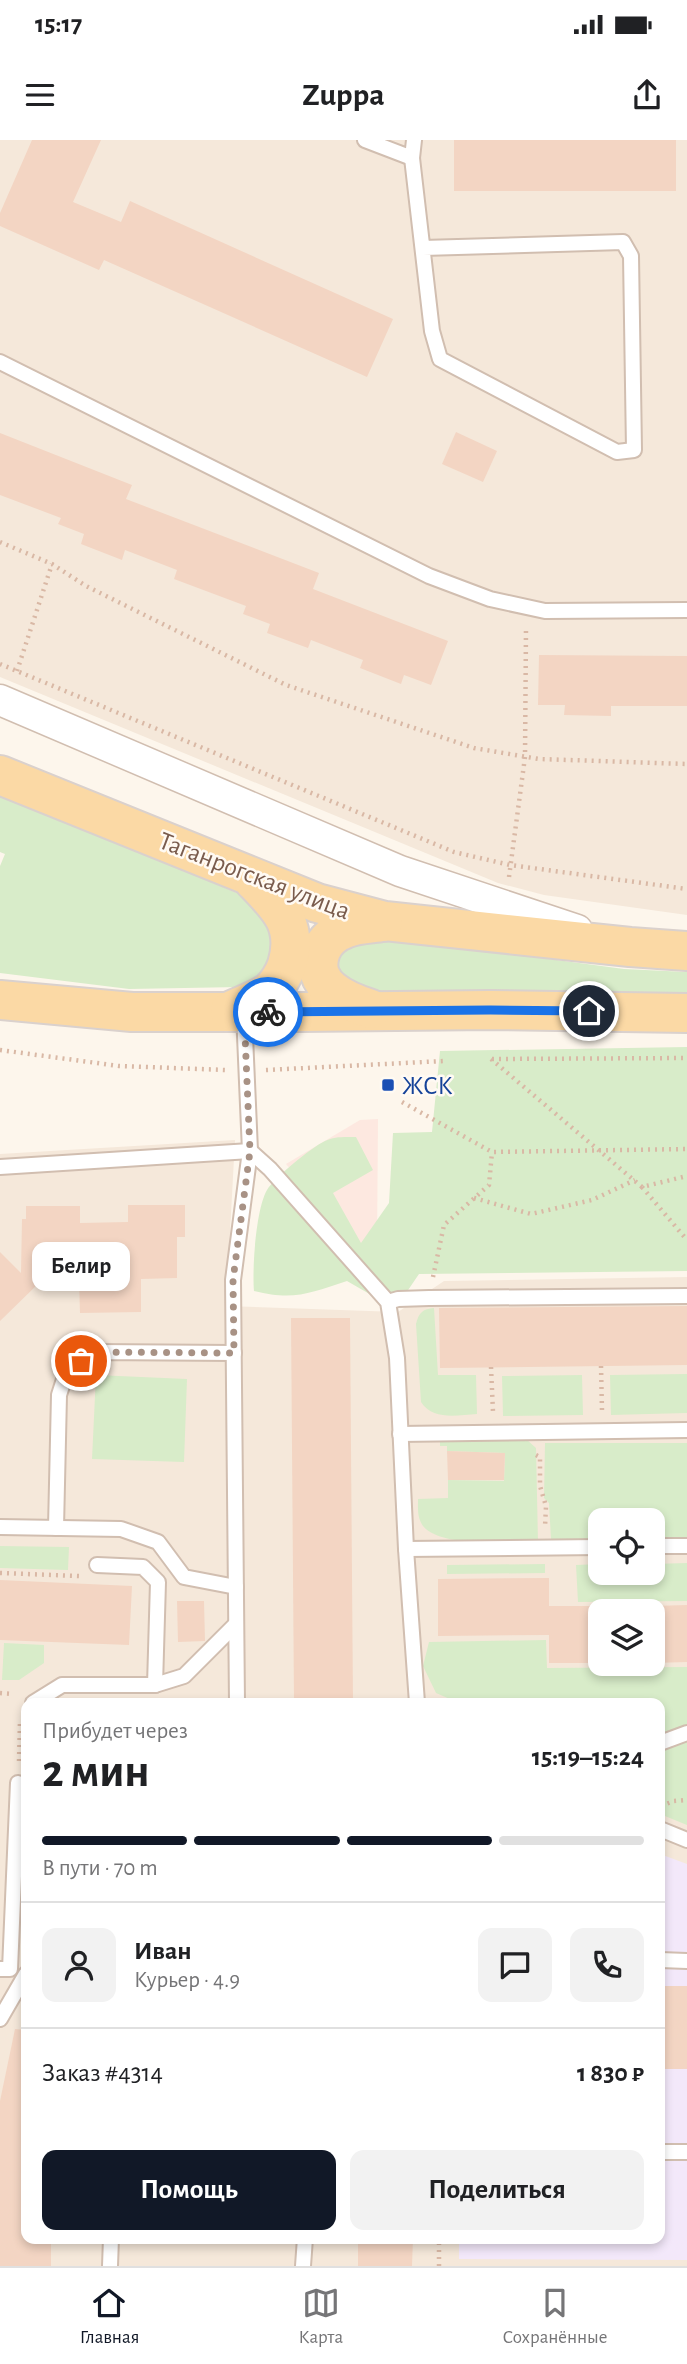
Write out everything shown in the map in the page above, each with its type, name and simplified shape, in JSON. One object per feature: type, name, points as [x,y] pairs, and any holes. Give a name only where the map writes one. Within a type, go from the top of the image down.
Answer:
[{"type":"main road","name":"Таганрогская улица","points":[[0,775],[317,903],[385,921],[687,951]]},
{"type":"main road","points":[[236,1012],[269,992],[279,981],[290,954],[291,938],[287,921],[279,907],[249,876]]},
{"type":"main road","points":[[376,1011],[343,1000],[324,984],[318,965],[321,952],[334,934],[345,929],[385,921]]},
{"type":"main road","points":[[0,1000],[132,1012],[490,1010],[687,1013]]},
{"type":"street","points":[[0,700],[400,871],[630,947]]},
{"type":"lane","points":[[365,140],[412,158]]},
{"type":"lane","points":[[414,140],[412,158],[432,331],[440,359],[617,452],[634,450],[631,256],[623,242],[423,248]]},
{"type":"lane","points":[[0,362],[429,576],[489,599],[545,611],[687,610]]},
{"type":"lane","points":[[236,1012],[250,1151],[233,1280],[237,1698]]},
{"type":"lane","points":[[0,1167],[250,1151],[270,1169],[388,1302],[397,1358],[417,1698]]},
{"type":"lane","points":[[388,1302],[429,1298],[687,1296]]},
{"type":"lane","points":[[56,1528],[59,1395],[67,1370],[95,1352],[234,1353]]},
{"type":"lane","points":[[400,1434],[687,1430]]},
{"type":"lane","points":[[0,1527],[121,1529],[158,1542],[184,1577],[236,1587]]},
{"type":"lane","points":[[406,1549],[588,1546]]},
{"type":"lane","points":[[665,1546],[687,1546]]},
{"type":"lane","points":[[97,1565],[143,1567],[158,1582],[155,1685]]},
{"type":"lane","points":[[41,1698],[62,1685],[155,1685],[184,1676],[236,1624]]},
{"type":"lane","points":[[665,1740],[687,1733]]},
{"type":"lane","points":[[0,1969],[10,1969],[21,1840],[18,1783]]},
{"type":"lane","points":[[665,1831],[687,1840]]},
{"type":"lane","points":[[665,1961],[687,1961]]},
{"type":"lane","points":[[0,2020],[21,1983]]},
{"type":"lane","points":[[665,2152],[687,2152]]},
{"type":"lane","points":[[110,2266],[111,2244]]},
{"type":"lane","points":[[303,2266],[305,2244]]},
{"type":"path","points":[[0,542],[52,564],[86,586],[286,685],[474,748],[526,757],[687,764]]},
{"type":"path","points":[[17,671],[52,564]]},
{"type":"path","points":[[505,907],[526,757],[526,607]]},
{"type":"path","points":[[0,664],[454,852],[510,865],[687,888]]},
{"type":"path","points":[[687,1058],[491,1059],[642,1187],[687,1240]]},
{"type":"path","points":[[401,1102],[492,1152],[687,1149]]},
{"type":"path","points":[[429,1298],[444,1226],[489,1185],[492,1152]]},
{"type":"path","points":[[642,1187],[687,1176]]},
{"type":"path","points":[[474,1198],[531,1214],[592,1200],[635,1181]]},
{"type":"path","points":[[601,1366],[602,1423]]},
{"type":"path","points":[[491,1367],[493,1424]]},
{"type":"path","points":[[507,1432],[511,1448],[540,1457],[540,1486],[545,1506],[545,1547]]},
{"type":"path","points":[[0,1573],[85,1577]]},
{"type":"path","points":[[665,1804],[687,1800]]},
{"type":"path","points":[[439,2244],[439,2266]]},
{"type":"shaded area","points":[[0,140],[687,140],[687,915],[544,895],[498,883],[0,677]]},
{"type":"shaded area","points":[[378,1119],[377,1245],[354,1244],[286,1164],[360,1120]]},
{"type":"shaded area","points":[[235,1140],[226,1306],[398,1312],[444,1281],[687,1277],[687,2266],[0,2266],[0,1154]]},
{"type":"shaded area","points":[[665,1856],[687,1864],[687,2260],[459,2259],[459,2244],[665,2244]]},
{"type":"green space","points":[[0,793],[268,906],[282,945],[260,980],[240,987],[129,989],[0,973],[0,866],[5,854],[0,852]]},
{"type":"green space","points":[[363,934],[624,969],[687,972],[687,997],[348,992],[326,955]]},
{"type":"green space","points":[[687,1047],[687,1271],[419,1274],[404,1296],[373,1296],[347,1281],[312,1292],[291,1295],[254,1291],[256,1239],[260,1211],[267,1190],[303,1156],[332,1138],[356,1137],[373,1170],[333,1193],[361,1243],[389,1203],[393,1133],[432,1132],[440,1051]]},
{"type":"green space","points":[[434,1308],[438,1375],[476,1375],[477,1414],[439,1414],[426,1408],[421,1402],[416,1324],[422,1312]]},
{"type":"green space","points":[[687,1374],[687,1413],[611,1415],[610,1375]]},
{"type":"green space","points":[[96,1375],[187,1379],[184,1462],[92,1459]]},
{"type":"green space","points":[[582,1375],[583,1415],[503,1416],[502,1376]]},
{"type":"green space","points":[[440,1437],[526,1439],[536,1448],[538,1542],[460,1541],[444,1538],[423,1526],[419,1516],[418,1499],[448,1498],[448,1480],[504,1481],[505,1453],[447,1451],[447,1446],[440,1446]]},
{"type":"green space","points":[[545,1443],[687,1443],[687,1539],[665,1539],[665,1508],[588,1508],[588,1539],[551,1539],[549,1503],[544,1498]]},
{"type":"green space","points":[[0,1546],[69,1547],[68,1570],[0,1568]]},
{"type":"green space","points":[[687,1563],[687,1601],[588,1599],[588,1602],[578,1602],[576,1565],[588,1564],[588,1585],[665,1585],[665,1564]]},
{"type":"green space","points":[[545,1564],[545,1573],[447,1574],[447,1565]]},
{"type":"green space","points":[[546,1640],[547,1668],[588,1668],[588,1676],[665,1676],[665,1667],[687,1667],[687,1825],[665,1816],[665,1698],[448,1698],[436,1693],[423,1666],[429,1642]]},
{"type":"green space","points":[[4,1643],[44,1645],[44,1663],[19,1680],[2,1680]]},
{"type":"building","points":[[32,140],[101,140],[73,202],[121,222],[130,201],[393,319],[367,377],[104,260],[99,270],[0,226],[0,213]]},
{"type":"building","points":[[454,140],[676,140],[676,191],[454,191]]},
{"type":"building","points":[[456,432],[497,451],[483,482],[442,464]]},
{"type":"building","points":[[0,433],[132,485],[126,499],[319,573],[313,589],[448,641],[431,685],[404,675],[401,684],[360,668],[363,660],[311,640],[308,648],[267,633],[270,624],[243,614],[246,606],[174,579],[177,570],[125,550],[122,560],[81,544],[84,534],[58,524],[61,518],[0,495]]},
{"type":"building","points":[[539,655],[687,656],[687,706],[611,706],[611,716],[564,715],[565,705],[538,705]]},
{"type":"building","points":[[128,1205],[185,1205],[185,1237],[177,1237],[177,1278],[141,1279],[141,1312],[80,1313],[79,1280],[41,1281],[0,1321],[0,1252],[21,1273],[22,1219],[26,1219],[26,1206],[80,1206],[80,1223],[128,1222]]},
{"type":"building","points":[[687,1306],[687,1365],[440,1368],[439,1308]]},
{"type":"building","points":[[291,1318],[350,1318],[353,1698],[294,1698]]},
{"type":"building","points":[[447,1451],[505,1453],[504,1480],[448,1480]]},
{"type":"building","points":[[549,1578],[549,1606],[588,1606],[588,1663],[549,1663],[549,1635],[438,1636],[438,1579]]},
{"type":"building","points":[[0,1580],[132,1586],[129,1645],[0,1640]]},
{"type":"building","points":[[177,1601],[204,1601],[205,1641],[178,1642]]},
{"type":"building","points":[[687,1605],[687,1662],[665,1663],[665,1606]]},
{"type":"building","points":[[665,1986],[687,1986],[687,2069],[665,2069]]},
{"type":"building","points":[[15,2029],[21,2030],[21,2244],[51,2244],[51,2266],[0,2266],[0,2101]]},
{"type":"building","points":[[358,2244],[413,2244],[412,2266],[358,2266]]},
{"type":"way so far","points":[[81,1361],[95,1352],[234,1353],[233,1280],[250,1151],[244,1012],[268,1012]]},
{"type":"place","name":"ЖСК","points":[[388,1085]]},
{"type":"place","name":"Белир","points":[[81,1361]]},
{"type":"route","points":[[268,1012],[589,1011]]}]
